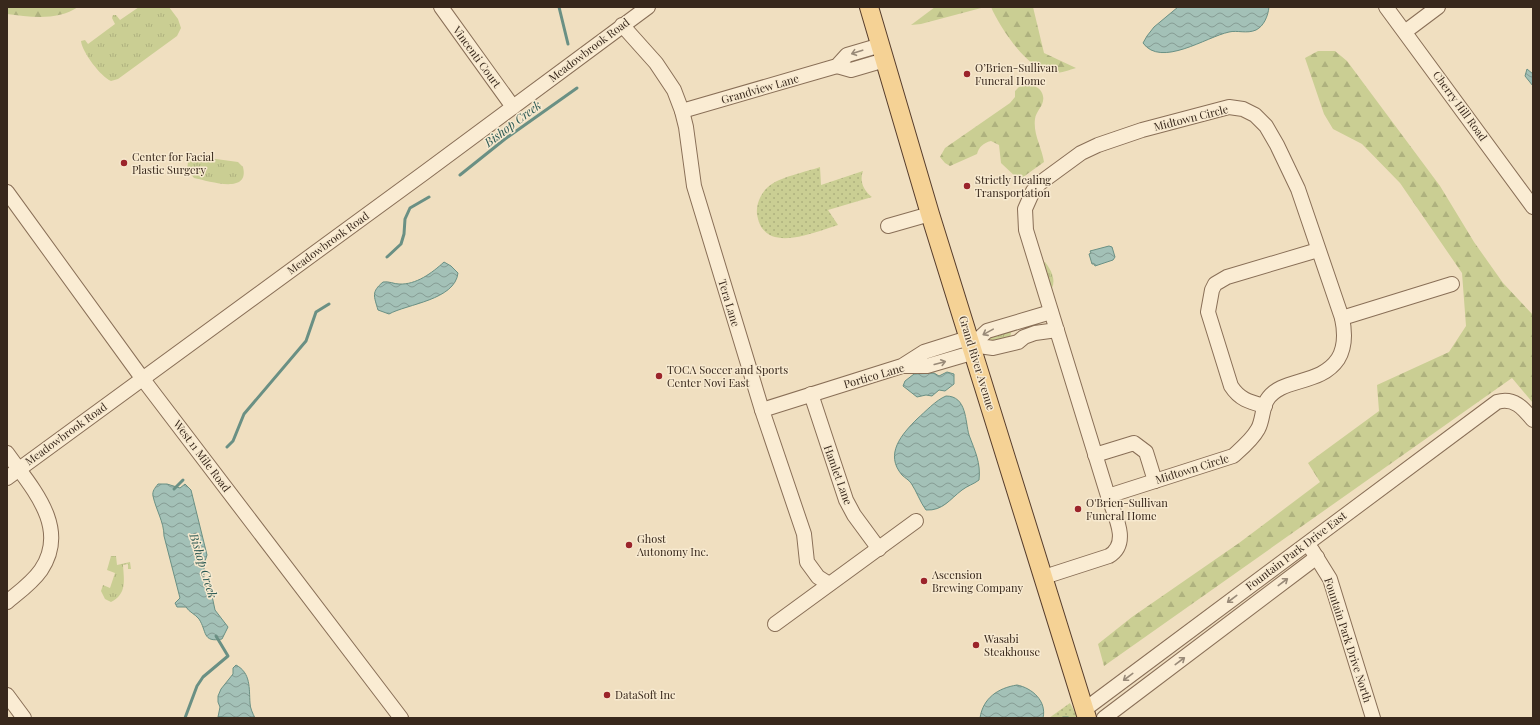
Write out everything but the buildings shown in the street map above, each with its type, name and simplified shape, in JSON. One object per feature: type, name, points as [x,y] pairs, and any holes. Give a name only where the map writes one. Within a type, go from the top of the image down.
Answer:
[{"type":"main road","name":"Grand River Avenue","points":[[869,7],[967,342],[1044,577],[1086,714]]},
{"type":"street","name":"Vincenti Court","points":[[441,7],[513,107]]},
{"type":"street","name":"Meadowbrook Road","points":[[7,478],[142,378],[424,174],[648,7]]},
{"type":"street","name":"Cherry Hill Road","points":[[1386,7],[1406,31],[1533,207]]},
{"type":"street","points":[[1406,31],[1438,7]]},
{"type":"street","name":"Tera Lane","points":[[622,25],[663,72],[674,90],[682,111],[686,127],[694,186],[762,410],[804,534],[807,562],[818,577],[829,584]]},
{"type":"street","name":"Grandview Lane","points":[[682,111],[837,66],[846,56],[883,52]]},
{"type":"street","name":"Midtown Circle","points":[[1044,577],[1109,556],[1118,550],[1120,536],[1095,455],[1053,331],[1051,312],[1026,230],[1024,218],[1027,200],[1033,191],[1066,164],[1098,145],[1142,130],[1215,109],[1229,107],[1243,109],[1255,115],[1266,126],[1298,189],[1342,318],[1345,340],[1343,349],[1334,365],[1315,378],[1282,388],[1268,399],[1258,429],[1248,443],[1233,456],[1108,496]]},
{"type":"street","name":"West 11 Mile Road","points":[[7,192],[142,378],[401,718]]},
{"type":"street","points":[[888,226],[930,214]]},
{"type":"street","points":[[1265,406],[1245,401],[1237,395],[1231,386],[1208,312],[1212,290],[1215,284],[1227,277],[1318,250]]},
{"type":"street","points":[[1342,318],[1452,284]]},
{"type":"street","name":"Portico Lane","points":[[762,410],[902,366],[927,366],[968,354],[967,342],[987,331],[1051,312]]},
{"type":"street","points":[[1013,323],[1018,342]]},
{"type":"street","points":[[967,342],[993,348],[1018,342],[1024,337],[1035,333],[1053,331]]},
{"type":"street","name":"Hamlet Lane","points":[[811,394],[846,500],[854,515],[879,549]]},
{"type":"street","name":"Fountain Park Drive East","points":[[1086,714],[1307,542],[1497,402],[1511,401],[1518,404],[1533,420]]},
{"type":"street","points":[[1095,455],[1134,443],[1146,452],[1154,481]]},
{"type":"street","points":[[7,453],[45,509],[50,524],[51,538],[50,551],[40,571],[7,602]]},
{"type":"street","points":[[775,624],[916,521]]},
{"type":"street","name":"Fountain Park Drive North","points":[[1307,542],[1330,579],[1373,718]]},
{"type":"street","name":"Fountain Park Drive East","points":[[1104,718],[1317,557]]},
{"type":"street","points":[[7,694],[24,718]]},
{"type":"green space","points":[[7,7],[78,7],[62,14],[44,17],[7,14]]},
{"type":"green space","points":[[139,7],[169,7],[178,19],[181,28],[177,36],[118,79],[111,81],[102,75],[93,64],[82,46],[81,41],[85,40],[88,44],[115,24],[112,18],[113,15],[116,15],[120,20]]},
{"type":"green space","points":[[935,7],[985,7],[921,24],[911,25]]},
{"type":"green space","points":[[991,7],[1033,7],[1044,53],[1076,68],[1052,73],[1043,70],[1034,64],[1016,47],[1001,26]]},
{"type":"green space","points":[[1318,51],[1335,51],[1347,61],[1440,186],[1474,242],[1503,283],[1533,315],[1533,403],[1512,378],[1104,666],[1098,644],[1132,617],[1239,543],[1320,482],[1308,463],[1379,411],[1377,385],[1449,352],[1466,326],[1462,273],[1400,183],[1362,144],[1333,129],[1324,114],[1305,58]]},
{"type":"green space","points":[[1030,84],[1040,90],[1043,97],[1042,104],[1035,119],[1035,130],[1044,162],[1019,180],[1001,163],[999,145],[991,141],[982,146],[977,154],[950,166],[945,163],[940,157],[945,148],[1010,103],[1015,97],[1015,91],[1019,87]]},
{"type":"green space","points":[[194,156],[238,162],[243,167],[244,176],[235,184],[218,183],[194,178],[187,170],[188,162]]},
{"type":"green space","points":[[820,167],[821,185],[863,171],[863,186],[872,197],[828,210],[838,225],[803,236],[791,238],[779,238],[769,234],[761,227],[757,214],[758,203],[763,192],[779,180]]},
{"type":"green space","points":[[1045,262],[1052,275],[1052,288],[1043,263]]},
{"type":"green space","points":[[1010,331],[1010,338],[996,342],[989,339],[989,337]]},
{"type":"green space","points":[[111,556],[116,556],[117,565],[130,562],[131,569],[128,569],[128,564],[123,565],[124,582],[122,591],[116,599],[111,602],[105,599],[101,591],[103,585],[110,588],[115,573],[107,570]]},
{"type":"green space","points":[[1070,703],[1078,718],[1049,718]]},
{"type":"water","points":[[1178,7],[1269,7],[1265,20],[1256,30],[1249,32],[1229,32],[1172,52],[1161,53],[1151,50],[1143,43],[1147,36],[1154,27]]},
{"type":"water","points":[[1527,69],[1533,74],[1533,86],[1525,76]]},
{"type":"water","points":[[1109,246],[1112,247],[1115,257],[1113,260],[1095,266],[1092,264],[1089,254],[1091,253],[1090,251]]},
{"type":"water","points":[[444,262],[458,273],[455,282],[440,295],[389,314],[378,310],[374,294],[383,282],[399,284],[412,283],[423,278]]},
{"type":"water","points":[[947,372],[954,374],[954,384],[945,391],[939,390],[932,396],[926,395],[917,397],[903,386],[905,381],[914,374],[934,373],[939,376]]},
{"type":"water","points":[[946,396],[953,397],[958,400],[964,410],[969,435],[978,463],[979,480],[964,489],[946,504],[937,509],[926,510],[911,483],[902,475],[897,467],[895,452],[901,438],[911,425],[935,403]]},
{"type":"water","points":[[158,484],[167,484],[180,488],[185,484],[191,490],[207,555],[204,564],[204,575],[211,591],[215,610],[228,627],[222,639],[216,640],[208,638],[199,619],[186,607],[177,607],[175,603],[180,598],[164,536],[163,526],[153,496],[153,491]]},
{"type":"water","points":[[236,665],[241,668],[247,677],[250,707],[255,718],[218,717],[220,707],[218,696],[221,689],[233,674],[233,668]]},
{"type":"water","points":[[1017,685],[1028,689],[1037,696],[1043,706],[1043,718],[980,718],[984,705],[992,695],[1010,686]]},
{"type":"waterway","name":"Bishop Creek","points":[[559,7],[568,44]]},
{"type":"waterway","name":"Bishop Creek","points":[[460,175],[505,139],[577,88]]},
{"type":"waterway","name":"Bishop Creek","points":[[387,257],[401,244],[404,234],[405,219],[410,208],[429,197]]},
{"type":"waterway","name":"Bishop Creek","points":[[227,447],[233,441],[244,414],[306,341],[316,312],[329,304]]},
{"type":"waterway","name":"Bishop Creek","points":[[174,489],[183,480]]},
{"type":"waterway","points":[[185,718],[197,686],[203,677],[228,656],[216,636]]},
{"type":"waterway","points":[[1063,718],[1068,718]]},
{"type":"place","name":"O’Brien-Sullivan Funeral Home","points":[[967,74]]},
{"type":"place","name":"Center for Facial Plastic Surgery","points":[[124,163]]},
{"type":"place","name":"Strictly Healing Transportation","points":[[967,186]]},
{"type":"place","name":"TOCA Soccer and Sports Center Novi East","points":[[659,376]]},
{"type":"place","name":"O'Brien-Sullivan Funeral Home","points":[[1078,509]]},
{"type":"place","name":"Ghost Autonomy Inc.","points":[[629,545]]},
{"type":"place","name":"Ascension Brewing Company","points":[[924,581]]},
{"type":"place","name":"Wasabi Steakhouse","points":[[976,645]]},
{"type":"place","name":"DataSoft Inc","points":[[607,695]]}]
